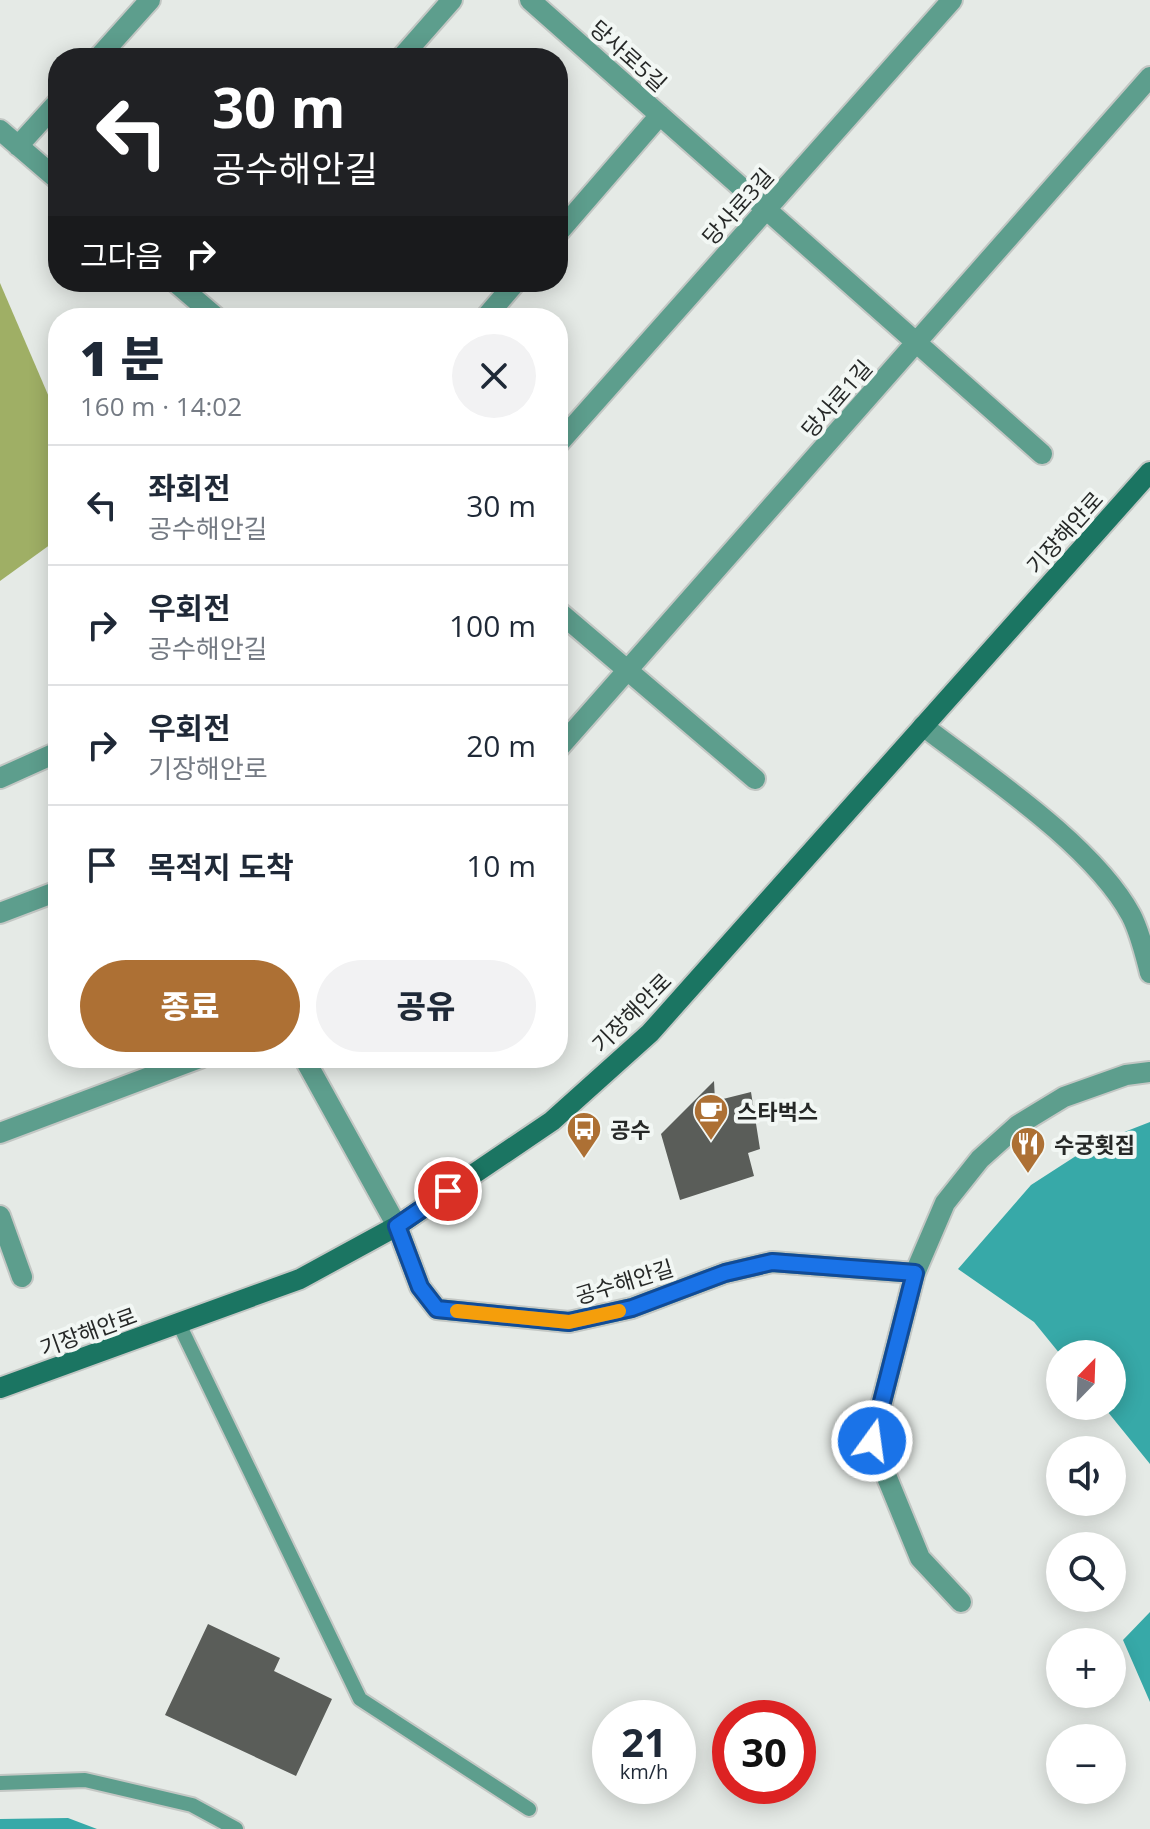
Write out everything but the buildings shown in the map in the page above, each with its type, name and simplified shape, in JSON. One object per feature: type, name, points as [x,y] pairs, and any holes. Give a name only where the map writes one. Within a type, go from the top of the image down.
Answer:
[{"type":"main road","name":"기장해안로","points":[[0,1388],[300,1279],[397,1226],[552,1121],[650,1033],[1150,472]]},
{"type":"street","points":[[107,48],[150,0]]},
{"type":"street","points":[[410,48],[452,0]]},
{"type":"street","name":"당사로5길","points":[[530,0],[1042,454]]},
{"type":"street","name":"당사로3길","points":[[568,433],[952,0]]},
{"type":"street","name":"당사로1길","points":[[568,738],[1150,77]]},
{"type":"street","points":[[18,146],[48,113]]},
{"type":"street","name":"당사로5길","points":[[568,221],[660,115]]},
{"type":"street","points":[[0,130],[48,172]]},
{"type":"street","points":[[494,308],[507,292]]},
{"type":"street","points":[[568,620],[755,779]]},
{"type":"street","points":[[923,726],[1058,832],[1098,869],[1131,915],[1150,973]]},
{"type":"street","points":[[0,778],[48,756]]},
{"type":"street","points":[[0,913],[48,895]]},
{"type":"street","points":[[0,1133],[173,1068]]},
{"type":"street","points":[[310,1068],[397,1226]]},
{"type":"street","points":[[961,1602],[920,1558],[872,1441],[915,1273],[945,1203],[980,1159],[1018,1125],[1064,1097],[1126,1075],[1150,1072]]},
{"type":"street","points":[[0,1216],[22,1277]]},
{"type":"street","name":"공수해안길","points":[[397,1226],[420,1287],[437,1309],[569,1322],[632,1308],[725,1273],[772,1262],[915,1273]]},
{"type":"lane","points":[[179,1324],[360,1699],[529,1809]]},
{"type":"lane","points":[[0,1783],[85,1780],[192,1805],[236,1829]]},
{"type":"green space","points":[[0,283],[48,395],[48,546],[0,581]]},
{"type":"water","points":[[1150,1122],[1150,1464],[1114,1420],[1126,1420],[1126,1340],[1049,1340],[1034,1322],[958,1269],[1031,1185],[1096,1143]]},
{"type":"water","points":[[1150,1612],[1150,1702],[1126,1647],[1126,1637]]},
{"type":"water","points":[[68,1818],[97,1829],[0,1829],[0,1819]]},
{"type":"slow traffic","points":[[457,1311],[569,1322],[619,1311]]},
{"type":"place","name":"스타벅스","points":[[711,1142]]},
{"type":"place","name":"공수","points":[[584,1160]]},
{"type":"place","name":"수궁횟집","points":[[1028,1175]]},
{"type":"route","points":[[448,1191],[397,1226],[420,1287],[437,1309],[569,1322],[632,1308],[725,1273],[772,1262],[915,1273],[872,1441]]}]
